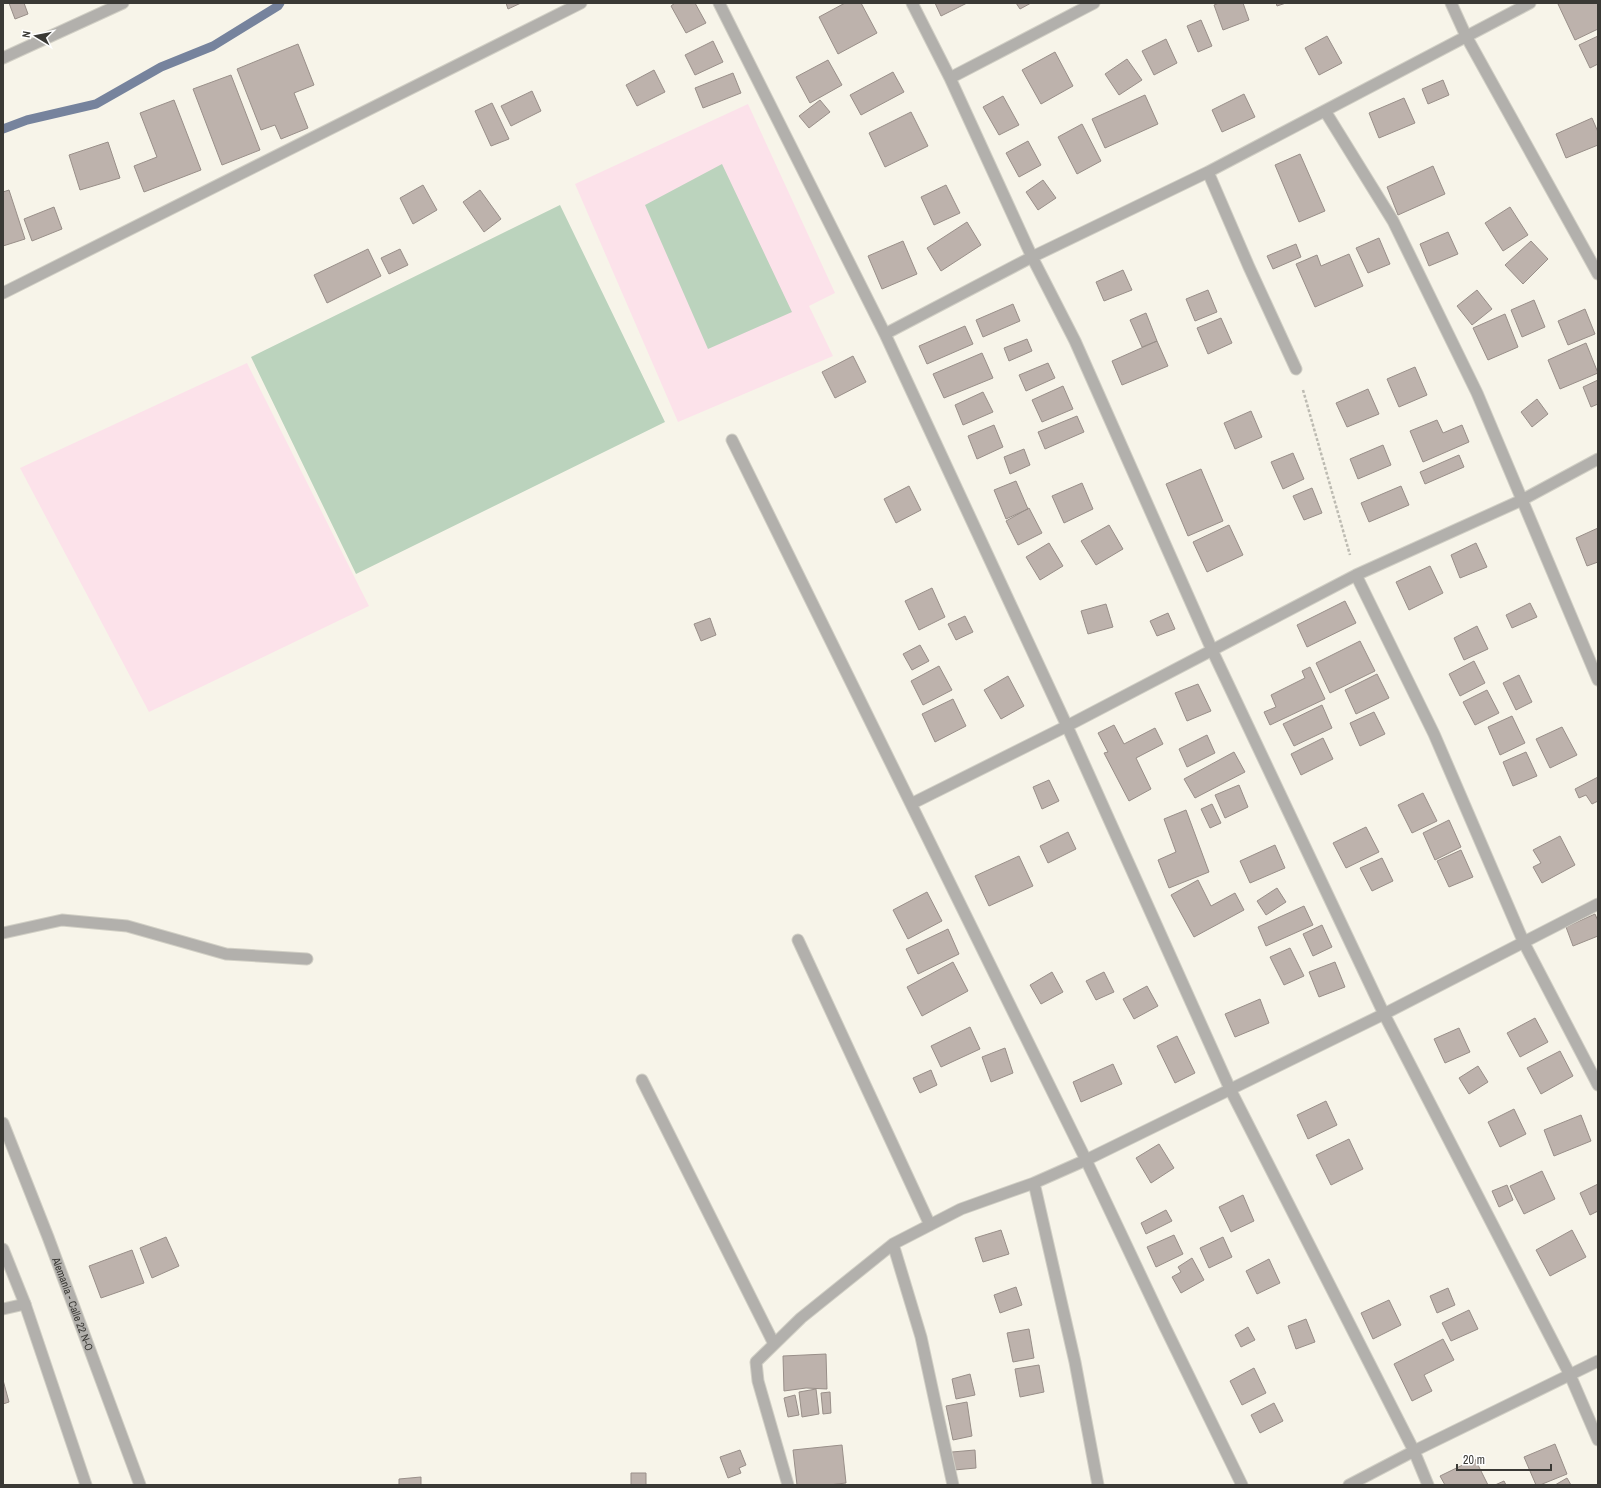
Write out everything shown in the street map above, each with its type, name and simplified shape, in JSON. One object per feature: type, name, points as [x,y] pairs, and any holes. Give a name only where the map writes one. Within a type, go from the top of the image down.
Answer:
[{"type":"street","points":[[3,58],[123,3]]},
{"type":"street","points":[[3,293],[581,3]]},
{"type":"street","points":[[719,3],[885,334],[1067,726],[1230,1089],[1414,1451],[1428,1485]]},
{"type":"street","points":[[912,3],[950,78],[1032,257],[1075,341],[1212,650],[1384,1014],[1570,1375],[1598,1440]]},
{"type":"street","points":[[950,78],[1094,3]]},
{"type":"street","points":[[1451,3],[1466,36],[1598,274]]},
{"type":"street","points":[[885,334],[1032,257],[1208,172],[1530,3]]},
{"type":"street","points":[[1325,111],[1393,221],[1477,393],[1598,680]]},
{"type":"street","points":[[1208,172],[1249,267],[1296,369]]},
{"type":"street","points":[[732,440],[1086,1160],[1242,1485]]},
{"type":"street","points":[[911,804],[1067,726],[1356,575],[1522,500],[1598,459]]},
{"type":"street","points":[[1356,575],[1434,734],[1524,943],[1598,1085]]},
{"type":"street","points":[[788,1485],[758,1381],[756,1362],[801,1318],[893,1244],[961,1209],[1034,1183],[1086,1160],[1384,1014],[1598,904]]},
{"type":"street","points":[[3,933],[62,920],[76,921],[127,926],[226,954],[307,959]]},
{"type":"street","points":[[798,940],[930,1225]]},
{"type":"street","points":[[642,1080],[774,1344]]},
{"type":"street","name":"Alemania - Calle 22 N-O","points":[[3,1123],[48,1237],[140,1485]]},
{"type":"street","points":[[1034,1183],[1075,1362],[1098,1485]]},
{"type":"street","points":[[893,1244],[921,1337],[953,1485]]},
{"type":"street","points":[[3,1249],[25,1304],[86,1485]]},
{"type":"street","points":[[3,1309],[25,1304]]},
{"type":"street","points":[[1349,1485],[1414,1451],[1598,1361]]},
{"type":"path","points":[[1296,369],[1356,575]]},
{"type":"shaded area","points":[[748,104],[835,293],[809,306],[833,356],[678,422],[575,184]]},
{"type":"shaded area","points":[[247,363],[369,606],[149,712],[20,468]]},
{"type":"green space","points":[[722,164],[792,312],[708,349],[645,205]]},
{"type":"green space","points":[[560,205],[665,422],[356,574],[251,357]]},
{"type":"building","points":[[9,3],[24,3],[28,14],[15,19]]},
{"type":"building","points":[[506,3],[521,3],[508,9]]},
{"type":"building","points":[[675,3],[695,3],[706,23],[686,33],[671,6]]},
{"type":"building","points":[[845,3],[861,3],[877,33],[838,54],[819,17]]},
{"type":"building","points":[[935,3],[967,3],[941,16]]},
{"type":"building","points":[[1016,3],[1031,3],[1020,9]]},
{"type":"building","points":[[1219,3],[1243,3],[1249,20],[1223,30],[1214,5]]},
{"type":"building","points":[[1276,3],[1286,3],[1277,6]]},
{"type":"building","points":[[1598,3],[1598,29],[1575,40],[1558,4]]},
{"type":"building","points":[[1201,20],[1212,46],[1198,52],[1187,26]]},
{"type":"building","points":[[1327,36],[1342,63],[1319,75],[1305,48]]},
{"type":"building","points":[[1598,36],[1598,64],[1590,68],[1579,45]]},
{"type":"building","points":[[1166,39],[1177,63],[1154,75],[1142,51]]},
{"type":"building","points":[[713,41],[723,62],[695,75],[685,55]]},
{"type":"building","points":[[298,44],[314,85],[294,93],[308,128],[281,139],[275,125],[261,130],[237,69]]},
{"type":"building","points":[[1055,52],[1073,86],[1041,104],[1022,70]]},
{"type":"building","points":[[1127,59],[1142,80],[1119,95],[1105,74]]},
{"type":"building","points":[[828,60],[842,85],[810,103],[796,77]]},
{"type":"building","points":[[654,70],[665,92],[637,106],[626,85]]},
{"type":"building","points":[[893,72],[904,92],[861,115],[850,95]]},
{"type":"building","points":[[733,73],[741,93],[703,108],[695,88]]},
{"type":"building","points":[[231,75],[260,150],[222,165],[193,89]]},
{"type":"building","points":[[1443,80],[1449,95],[1428,104],[1422,89]]},
{"type":"building","points":[[532,91],[541,111],[511,126],[501,106]]},
{"type":"building","points":[[1244,94],[1255,117],[1222,132],[1212,110]]},
{"type":"building","points":[[1145,95],[1158,124],[1105,148],[1092,119]]},
{"type":"building","points":[[1003,96],[1019,125],[999,135],[983,107]]},
{"type":"building","points":[[1404,98],[1415,123],[1379,138],[1369,113]]},
{"type":"building","points":[[174,100],[201,170],[144,192],[134,166],[157,157],[140,113]]},
{"type":"building","points":[[820,100],[830,112],[809,128],[799,116]]},
{"type":"building","points":[[492,103],[509,139],[491,146],[475,111]]},
{"type":"building","points":[[911,112],[928,146],[885,167],[869,133]]},
{"type":"building","points":[[1592,118],[1598,132],[1598,145],[1566,158],[1556,134]]},
{"type":"building","points":[[1082,124],[1101,161],[1077,174],[1058,137]]},
{"type":"building","points":[[1028,141],[1041,165],[1019,177],[1006,153]]},
{"type":"building","points":[[108,142],[120,178],[80,190],[69,155]]},
{"type":"building","points":[[1300,154],[1325,211],[1299,222],[1275,165]]},
{"type":"building","points":[[1433,166],[1445,194],[1398,215],[1387,187]]},
{"type":"building","points":[[1043,180],[1056,198],[1038,210],[1026,192]]},
{"type":"building","points":[[423,185],[437,210],[413,224],[400,198]]},
{"type":"building","points":[[946,185],[960,213],[934,225],[921,197]]},
{"type":"building","points":[[9,190],[25,239],[3,246],[3,192]]},
{"type":"building","points":[[480,190],[501,219],[484,232],[463,202]]},
{"type":"building","points":[[54,207],[62,229],[32,241],[24,219]]},
{"type":"building","points":[[1510,207],[1528,235],[1503,251],[1485,223]]},
{"type":"building","points":[[967,222],[981,245],[941,271],[927,248]]},
{"type":"building","points":[[1448,232],[1458,254],[1429,266],[1420,244]]},
{"type":"building","points":[[1379,238],[1390,264],[1368,273],[1356,248]]},
{"type":"building","points":[[903,241],[917,274],[882,289],[868,256]]},
{"type":"building","points":[[1531,241],[1548,259],[1523,284],[1505,265]]},
{"type":"building","points":[[1296,244],[1301,257],[1273,269],[1267,256]]},
{"type":"building","points":[[368,249],[381,276],[327,303],[314,275]]},
{"type":"building","points":[[400,249],[408,265],[389,274],[381,258]]},
{"type":"building","points":[[1349,254],[1363,286],[1315,307],[1296,264],[1317,255],[1321,266]]},
{"type":"building","points":[[1123,270],[1132,290],[1104,301],[1096,282]]},
{"type":"building","points":[[1208,290],[1217,312],[1195,321],[1186,299]]},
{"type":"building","points":[[1477,290],[1492,309],[1472,325],[1457,306]]},
{"type":"building","points":[[1534,300],[1545,327],[1522,337],[1511,310]]},
{"type":"building","points":[[1013,304],[1020,321],[983,337],[976,320]]},
{"type":"building","points":[[1585,309],[1595,334],[1568,345],[1558,321]]},
{"type":"building","points":[[1146,313],[1157,341],[1142,347],[1130,320]]},
{"type":"building","points":[[1505,314],[1518,347],[1488,360],[1473,328]]},
{"type":"building","points":[[1221,318],[1232,343],[1208,354],[1197,328]]},
{"type":"building","points":[[965,326],[973,344],[927,364],[919,346]]},
{"type":"building","points":[[1027,339],[1032,351],[1009,361],[1004,348]]},
{"type":"building","points":[[1157,341],[1168,366],[1122,385],[1112,361]]},
{"type":"building","points":[[1586,343],[1598,373],[1560,389],[1548,360]]},
{"type":"building","points":[[982,353],[993,378],[944,398],[933,374]]},
{"type":"building","points":[[853,356],[866,382],[835,398],[822,372]]},
{"type":"building","points":[[1048,363],[1055,378],[1026,391],[1019,375]]},
{"type":"building","points":[[1415,367],[1427,395],[1399,407],[1387,379]]},
{"type":"building","points":[[1598,380],[1598,404],[1591,407],[1583,387]]},
{"type":"building","points":[[1063,386],[1073,409],[1042,422],[1032,400]]},
{"type":"building","points":[[1368,389],[1379,414],[1347,427],[1336,403]]},
{"type":"building","points":[[983,392],[993,412],[963,425],[955,405]]},
{"type":"building","points":[[1537,399],[1548,414],[1532,427],[1521,412]]},
{"type":"building","points":[[1251,411],[1262,437],[1235,449],[1224,423]]},
{"type":"building","points":[[1077,416],[1084,432],[1045,449],[1038,432]]},
{"type":"building","points":[[1437,420],[1443,433],[1462,425],[1469,442],[1423,462],[1410,431]]},
{"type":"building","points":[[994,425],[1003,447],[977,459],[968,436]]},
{"type":"building","points":[[1383,445],[1391,465],[1358,479],[1350,459]]},
{"type":"building","points":[[1024,449],[1030,465],[1010,474],[1004,457]]},
{"type":"building","points":[[1293,453],[1304,479],[1283,489],[1271,462]]},
{"type":"building","points":[[1459,455],[1464,467],[1425,484],[1420,472]]},
{"type":"building","points":[[1201,469],[1223,521],[1188,536],[1166,484]]},
{"type":"building","points":[[1016,481],[1028,509],[1006,519],[994,490]]},
{"type":"building","points":[[1082,483],[1093,509],[1064,523],[1052,496]]},
{"type":"building","points":[[909,486],[921,510],[896,523],[884,499]]},
{"type":"building","points":[[1401,486],[1409,505],[1369,522],[1361,503]]},
{"type":"building","points":[[1312,488],[1322,513],[1304,520],[1293,496]]},
{"type":"building","points":[[1029,508],[1042,533],[1018,545],[1006,521]]},
{"type":"building","points":[[1109,525],[1123,549],[1096,565],[1081,541]]},
{"type":"building","points":[[1229,525],[1243,555],[1207,572],[1193,542]]},
{"type":"building","points":[[1598,528],[1598,562],[1587,566],[1576,538]]},
{"type":"building","points":[[1049,543],[1063,566],[1040,580],[1026,557]]},
{"type":"building","points":[[1476,543],[1487,567],[1460,578],[1451,555]]},
{"type":"building","points":[[1430,566],[1443,593],[1409,610],[1396,582]]},
{"type":"building","points":[[932,588],[945,617],[919,630],[905,601]]},
{"type":"building","points":[[1345,601],[1356,623],[1307,647],[1297,625]]},
{"type":"building","points":[[1530,603],[1537,617],[1512,628],[1506,615]]},
{"type":"building","points":[[1106,604],[1113,627],[1088,634],[1081,611]]},
{"type":"building","points":[[1168,613],[1175,629],[1157,636],[1150,621]]},
{"type":"building","points":[[965,616],[973,632],[956,640],[948,624]]},
{"type":"building","points":[[710,618],[716,635],[701,641],[694,624]]},
{"type":"building","points":[[1477,626],[1488,649],[1464,660],[1454,638]]},
{"type":"building","points":[[1360,641],[1375,671],[1330,693],[1316,663]]},
{"type":"building","points":[[920,645],[929,661],[912,670],[903,654]]},
{"type":"building","points":[[1474,661],[1485,683],[1460,696],[1449,674]]},
{"type":"building","points":[[939,666],[952,690],[923,705],[911,681]]},
{"type":"building","points":[[1310,667],[1325,699],[1270,725],[1264,712],[1276,707],[1271,695],[1305,678],[1302,671]]},
{"type":"building","points":[[1377,674],[1389,698],[1356,714],[1345,690]]},
{"type":"building","points":[[1519,675],[1532,702],[1516,710],[1503,683]]},
{"type":"building","points":[[1008,676],[1024,706],[1001,719],[984,690]]},
{"type":"building","points":[[1198,684],[1211,711],[1187,721],[1175,693]]},
{"type":"building","points":[[1487,690],[1499,713],[1475,725],[1463,702]]},
{"type":"building","points":[[953,699],[966,726],[935,742],[922,714]]},
{"type":"building","points":[[1322,705],[1332,728],[1294,746],[1283,724]]},
{"type":"building","points":[[1374,712],[1385,734],[1360,746],[1350,723]]},
{"type":"building","points":[[1512,716],[1525,743],[1500,755],[1488,727]]},
{"type":"building","points":[[1114,725],[1124,744],[1155,728],[1163,744],[1136,758],[1151,789],[1129,801],[1104,753],[1108,752],[1098,733]]},
{"type":"building","points":[[1562,727],[1577,755],[1550,768],[1536,739]]},
{"type":"building","points":[[1207,735],[1215,753],[1187,767],[1179,749]]},
{"type":"building","points":[[1323,738],[1333,759],[1301,775],[1291,754]]},
{"type":"building","points":[[1234,752],[1245,772],[1195,798],[1184,779]]},
{"type":"building","points":[[1526,752],[1537,776],[1513,786],[1503,762]]},
{"type":"building","points":[[1598,777],[1598,801],[1592,804],[1586,795],[1579,798],[1575,789]]},
{"type":"building","points":[[1049,780],[1059,801],[1042,809],[1033,787]]},
{"type":"building","points":[[1239,785],[1248,807],[1225,818],[1215,795]]},
{"type":"building","points":[[1423,793],[1437,821],[1412,833],[1398,805]]},
{"type":"building","points":[[1212,804],[1221,823],[1210,828],[1201,809]]},
{"type":"building","points":[[1186,810],[1209,872],[1169,888],[1158,860],[1176,852],[1164,819]]},
{"type":"building","points":[[1449,820],[1461,847],[1435,860],[1423,833]]},
{"type":"building","points":[[1366,827],[1379,852],[1346,868],[1333,843]]},
{"type":"building","points":[[1068,832],[1076,849],[1048,863],[1040,846]]},
{"type":"building","points":[[1560,836],[1575,865],[1542,883],[1533,867],[1541,863],[1533,850]]},
{"type":"building","points":[[1275,845],[1285,868],[1250,883],[1240,861]]},
{"type":"building","points":[[1461,850],[1473,877],[1449,887],[1437,861]]},
{"type":"building","points":[[1019,856],[1033,886],[989,906],[975,876]]},
{"type":"building","points":[[1382,858],[1393,881],[1372,891],[1360,868]]},
{"type":"building","points":[[1198,880],[1211,906],[1235,893],[1244,910],[1194,937],[1171,895]]},
{"type":"building","points":[[1277,888],[1286,902],[1266,915],[1257,901]]},
{"type":"building","points":[[927,892],[942,921],[908,939],[893,910]]},
{"type":"building","points":[[1304,906],[1313,925],[1266,946],[1258,927]]},
{"type":"building","points":[[1595,914],[1598,921],[1598,936],[1573,946],[1566,927]]},
{"type":"building","points":[[1322,925],[1332,947],[1313,956],[1303,934]]},
{"type":"building","points":[[948,929],[959,954],[918,974],[906,949]]},
{"type":"building","points":[[1290,948],[1304,976],[1284,985],[1270,957]]},
{"type":"building","points":[[953,962],[968,991],[922,1016],[907,987]]},
{"type":"building","points":[[1335,962],[1345,987],[1319,997],[1309,972]]},
{"type":"building","points":[[1052,972],[1063,992],[1041,1004],[1030,985]]},
{"type":"building","points":[[1104,972],[1114,992],[1096,1000],[1086,981]]},
{"type":"building","points":[[1147,986],[1158,1006],[1134,1019],[1123,999]]},
{"type":"building","points":[[1260,999],[1269,1023],[1235,1037],[1225,1014]]},
{"type":"building","points":[[1535,1018],[1548,1042],[1520,1057],[1507,1033]]},
{"type":"building","points":[[970,1027],[980,1049],[941,1067],[931,1046]]},
{"type":"building","points":[[1459,1028],[1470,1052],[1445,1063],[1434,1039]]},
{"type":"building","points":[[1177,1036],[1195,1073],[1175,1083],[1157,1046]]},
{"type":"building","points":[[1005,1048],[1013,1073],[991,1082],[982,1057]]},
{"type":"building","points":[[1560,1051],[1573,1076],[1541,1094],[1527,1068]]},
{"type":"building","points":[[1113,1064],[1122,1084],[1081,1102],[1073,1082]]},
{"type":"building","points":[[1478,1066],[1488,1082],[1469,1094],[1459,1078]]},
{"type":"building","points":[[931,1070],[937,1085],[920,1093],[913,1078]]},
{"type":"building","points":[[1326,1101],[1337,1125],[1308,1139],[1297,1115]]},
{"type":"building","points":[[1514,1109],[1526,1134],[1500,1147],[1488,1122]]},
{"type":"building","points":[[1581,1115],[1591,1141],[1554,1156],[1544,1130]]},
{"type":"building","points":[[1349,1139],[1363,1169],[1331,1185],[1316,1155]]},
{"type":"building","points":[[1159,1144],[1174,1168],[1151,1183],[1136,1158]]},
{"type":"building","points":[[1542,1171],[1555,1199],[1524,1214],[1510,1186]]},
{"type":"building","points":[[1598,1184],[1598,1211],[1590,1215],[1580,1193]]},
{"type":"building","points":[[1507,1185],[1513,1200],[1499,1207],[1492,1191]]},
{"type":"building","points":[[1243,1195],[1254,1221],[1231,1232],[1219,1207]]},
{"type":"building","points":[[1166,1210],[1172,1221],[1146,1234],[1141,1223]]},
{"type":"building","points":[[1001,1230],[1009,1254],[983,1262],[975,1238]]},
{"type":"building","points":[[1572,1230],[1586,1257],[1550,1276],[1536,1250]]},
{"type":"building","points":[[1174,1235],[1183,1254],[1156,1267],[1147,1247]]},
{"type":"building","points":[[166,1237],[179,1266],[152,1278],[140,1248]]},
{"type":"building","points":[[1223,1237],[1232,1257],[1209,1268],[1200,1248]]},
{"type":"building","points":[[132,1250],[144,1283],[101,1298],[89,1266]]},
{"type":"building","points":[[1192,1258],[1204,1280],[1181,1293],[1172,1277],[1181,1272],[1178,1267]]},
{"type":"building","points":[[1269,1259],[1280,1283],[1257,1294],[1246,1271]]},
{"type":"building","points":[[1016,1287],[1022,1305],[1000,1313],[994,1295]]},
{"type":"building","points":[[1448,1288],[1455,1305],[1437,1313],[1430,1296]]},
{"type":"building","points":[[1389,1300],[1401,1325],[1373,1339],[1361,1313]]},
{"type":"building","points":[[1469,1310],[1478,1329],[1451,1341],[1442,1323]]},
{"type":"building","points":[[1306,1319],[1315,1342],[1296,1349],[1288,1326]]},
{"type":"building","points":[[1248,1327],[1255,1340],[1241,1347],[1235,1335]]},
{"type":"building","points":[[1029,1329],[1034,1358],[1013,1362],[1007,1333]]},
{"type":"building","points":[[1443,1339],[1454,1360],[1424,1375],[1432,1391],[1412,1401],[1394,1364]]},
{"type":"building","points":[[826,1354],[827,1389],[806,1388],[784,1391],[783,1356]]},
{"type":"building","points":[[1039,1365],[1044,1392],[1020,1397],[1015,1369]]},
{"type":"building","points":[[1254,1368],[1266,1393],[1242,1405],[1230,1381]]},
{"type":"building","points":[[970,1374],[975,1395],[956,1399],[952,1379]]},
{"type":"building","points":[[3,1380],[9,1402],[3,1404]]},
{"type":"building","points":[[816,1389],[819,1414],[802,1417],[799,1392]]},
{"type":"building","points":[[830,1392],[831,1413],[823,1414],[821,1393]]},
{"type":"building","points":[[795,1395],[799,1415],[788,1417],[784,1398]]},
{"type":"building","points":[[967,1402],[972,1436],[953,1440],[946,1406]]},
{"type":"building","points":[[1274,1403],[1283,1421],[1260,1433],[1251,1415]]},
{"type":"building","points":[[1555,1444],[1567,1474],[1540,1485],[1536,1485],[1524,1457]]},
{"type":"building","points":[[842,1445],[846,1483],[829,1485],[797,1485],[793,1450]]},
{"type":"building","points":[[740,1450],[746,1465],[739,1468],[741,1473],[728,1478],[720,1457]]},
{"type":"building","points":[[975,1450],[976,1468],[954,1470],[952,1452]]},
{"type":"building","points":[[1475,1459],[1488,1485],[1445,1485],[1440,1476]]},
{"type":"building","points":[[631,1473],[646,1473],[646,1485],[631,1485]]},
{"type":"building","points":[[421,1477],[421,1485],[399,1485],[399,1479]]},
{"type":"building","points":[[1567,1478],[1571,1485],[1555,1485]]},
{"type":"building","points":[[1504,1481],[1506,1485],[1495,1485]]},
{"type":"waterway","points":[[3,129],[27,120],[96,104],[161,67],[213,46],[278,6],[280,3]]}]
